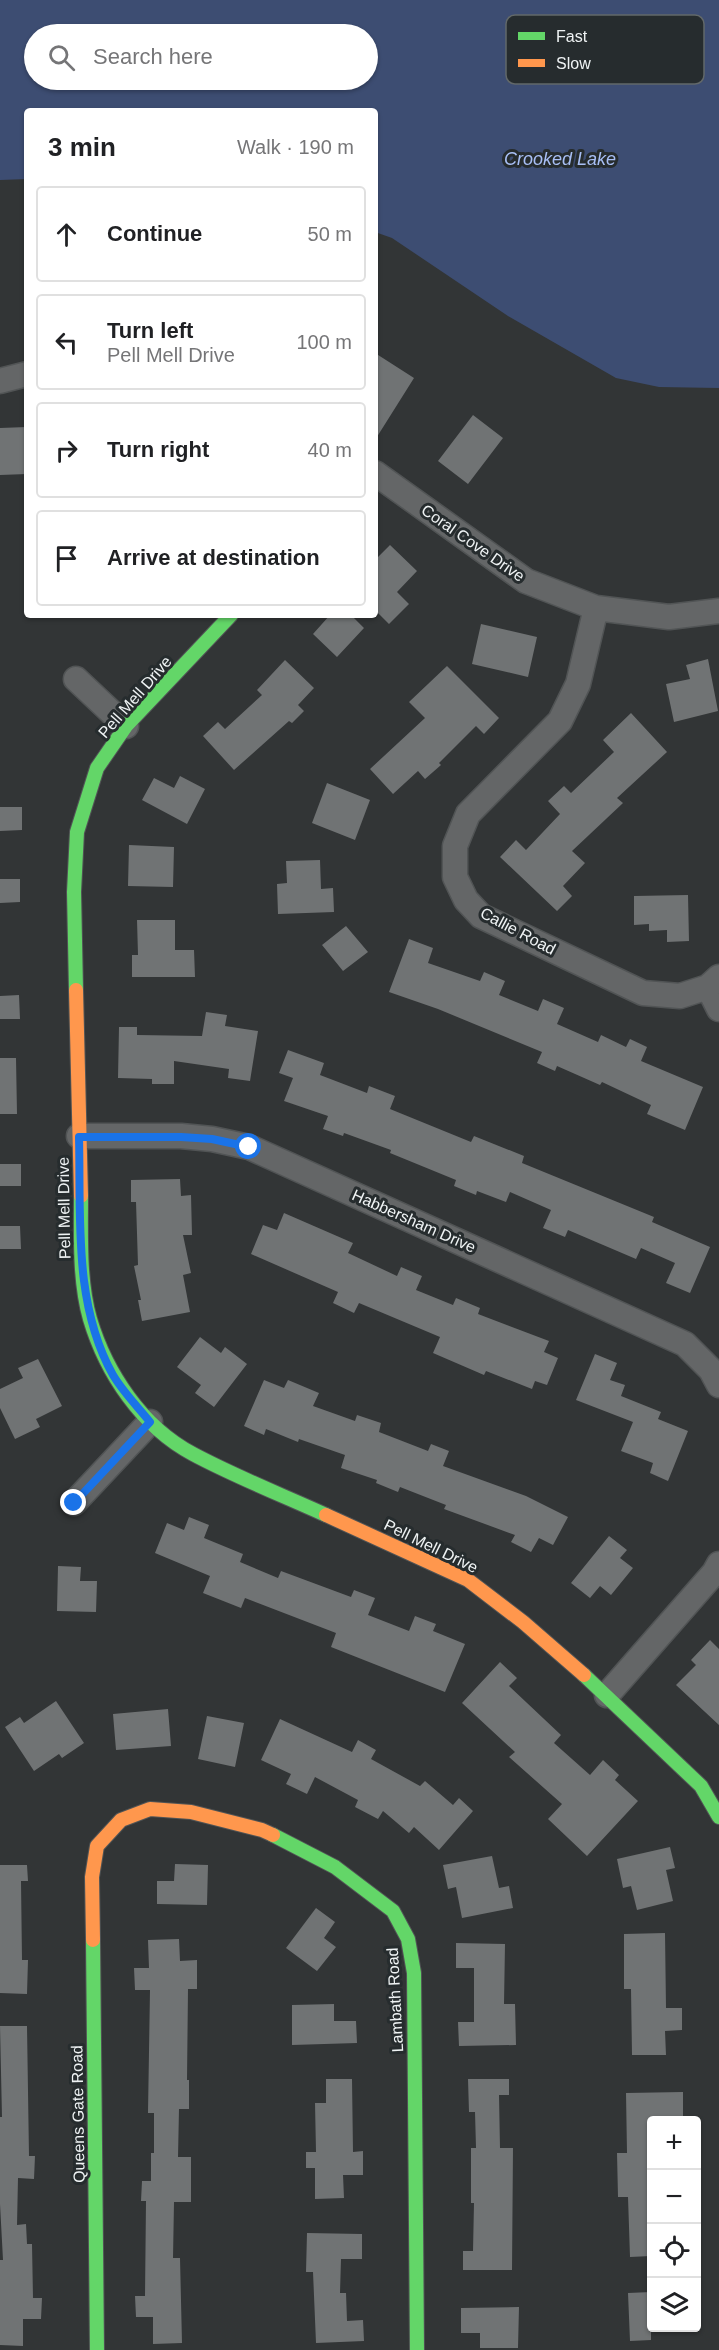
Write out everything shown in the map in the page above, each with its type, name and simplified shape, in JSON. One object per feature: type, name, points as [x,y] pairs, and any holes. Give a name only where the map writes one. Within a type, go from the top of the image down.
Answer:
[{"type":"street","points":[[0,381],[24,375]]},
{"type":"street","name":"Coral Cove Drive","points":[[378,475],[526,581],[596,608],[669,617],[719,611]]},
{"type":"street","name":"Callie Road","points":[[596,608],[578,684],[560,721],[468,814],[455,846],[455,877],[466,900],[482,915],[643,993],[680,996],[714,982]]},
{"type":"street","name":"Pell Mell Drive","points":[[228,618],[126,726],[98,768],[77,832],[74,892],[82,1264],[90,1318],[113,1375],[150,1422],[191,1453],[468,1581],[523,1622],[607,1695],[701,1786],[719,1817]]},
{"type":"street","points":[[76,679],[126,726]]},
{"type":"street","points":[[714,982],[719,1009]]},
{"type":"street","name":"Habbersham Drive","points":[[79,1137],[181,1137],[212,1139],[249,1147],[685,1344],[711,1370],[719,1385]]},
{"type":"street","points":[[74,1503],[150,1422]]},
{"type":"street","points":[[607,1695],[719,1564]]},
{"type":"street","name":"Lambath Road","points":[[92,1877],[98,1846],[121,1820],[150,1809],[191,1812],[262,1830],[273,1835],[335,1867],[393,1911],[408,1939],[414,1973],[417,2350]]},
{"type":"street","name":"Queens Gate Road","points":[[92,1877],[97,2350]]},
{"type":"water","name":"Crooked Lake","points":[[0,0],[719,0],[719,388],[659,387],[616,378],[508,316],[392,238],[378,233],[378,108],[24,108],[24,179],[0,180]]},
{"type":"building","points":[[378,355],[414,378],[378,435]]},
{"type":"building","points":[[473,415],[503,438],[468,484],[438,461]]},
{"type":"building","points":[[24,427],[24,474],[0,475],[0,428]]},
{"type":"building","points":[[390,545],[417,571],[397,592],[409,604],[389,624],[378,613],[378,557]]},
{"type":"building","points":[[327,618],[354,618],[364,628],[337,657],[313,634]]},
{"type":"building","points":[[481,624],[537,637],[528,677],[472,664]]},
{"type":"building","points":[[708,659],[718,711],[674,722],[666,684],[690,679],[686,665]]},
{"type":"building","points":[[285,660],[314,688],[298,705],[304,711],[292,723],[289,721],[234,770],[203,736],[218,722],[225,729],[262,695],[257,690]]},
{"type":"building","points":[[447,666],[499,718],[484,734],[476,726],[439,763],[441,765],[425,779],[418,771],[393,794],[370,769],[425,718],[409,702]]},
{"type":"building","points":[[631,713],[667,752],[617,798],[623,803],[572,851],[585,863],[563,886],[572,896],[557,911],[500,857],[516,840],[526,850],[560,814],[548,801],[564,786],[571,793],[614,752],[603,740]]},
{"type":"building","points":[[180,776],[205,789],[187,824],[142,800],[154,778],[174,788]]},
{"type":"building","points":[[327,783],[370,800],[355,840],[312,823]]},
{"type":"building","points":[[0,807],[22,807],[22,830],[0,831]]},
{"type":"building","points":[[129,845],[174,847],[173,887],[128,886]]},
{"type":"building","points":[[320,860],[321,889],[333,888],[334,912],[278,914],[277,884],[287,883],[286,861]]},
{"type":"building","points":[[0,879],[20,879],[20,902],[0,903]]},
{"type":"building","points":[[688,895],[689,941],[667,942],[667,930],[649,931],[649,924],[634,925],[634,896]]},
{"type":"building","points":[[137,920],[175,920],[175,950],[194,950],[195,977],[132,977],[132,955],[138,955]]},
{"type":"building","points":[[346,926],[368,952],[343,971],[322,945]]},
{"type":"building","points":[[409,939],[433,948],[428,963],[480,981],[484,972],[505,981],[499,995],[538,1011],[543,999],[564,1008],[557,1024],[598,1042],[601,1035],[626,1047],[630,1039],[647,1047],[641,1061],[703,1087],[685,1130],[647,1114],[651,1105],[602,1082],[600,1085],[557,1066],[555,1071],[537,1063],[542,1052],[438,1009],[389,992]]},
{"type":"building","points":[[19,995],[20,1019],[0,1019],[0,996]]},
{"type":"building","points":[[206,1012],[227,1015],[225,1026],[258,1031],[250,1081],[228,1078],[229,1069],[174,1061],[174,1084],[152,1084],[152,1079],[118,1078],[119,1027],[137,1027],[137,1035],[202,1036]]},
{"type":"building","points":[[288,1050],[324,1063],[320,1075],[367,1093],[369,1086],[395,1096],[390,1109],[471,1142],[474,1136],[524,1156],[522,1163],[654,1217],[652,1222],[710,1247],[690,1293],[666,1283],[675,1263],[641,1248],[636,1259],[568,1230],[565,1237],[543,1228],[551,1210],[510,1192],[506,1202],[477,1191],[476,1195],[454,1186],[456,1180],[390,1153],[391,1150],[344,1133],[343,1136],[323,1129],[328,1116],[284,1101],[293,1078],[279,1073]]},
{"type":"building","points":[[0,1058],[16,1058],[17,1114],[0,1114]]},
{"type":"building","points":[[0,1164],[21,1164],[21,1186],[0,1186]]},
{"type":"building","points":[[180,1179],[181,1196],[191,1195],[192,1235],[183,1235],[191,1273],[183,1275],[190,1312],[142,1321],[138,1300],[141,1300],[134,1266],[138,1265],[136,1202],[131,1202],[131,1180]]},
{"type":"building","points":[[284,1213],[353,1243],[348,1253],[397,1276],[401,1267],[422,1276],[416,1290],[453,1305],[456,1298],[480,1308],[478,1314],[549,1341],[544,1352],[558,1358],[547,1385],[535,1381],[532,1389],[486,1371],[484,1375],[433,1353],[440,1337],[359,1303],[354,1313],[333,1303],[338,1292],[251,1254],[263,1225],[277,1230]]},
{"type":"building","points":[[0,1226],[20,1226],[21,1249],[0,1249]]},
{"type":"building","points":[[200,1337],[221,1353],[225,1347],[247,1364],[214,1407],[195,1393],[201,1385],[177,1367]]},
{"type":"building","points":[[595,1354],[617,1363],[610,1380],[625,1385],[621,1396],[661,1412],[658,1419],[688,1431],[668,1481],[650,1473],[653,1463],[621,1451],[633,1422],[576,1400]]},
{"type":"building","points":[[38,1359],[62,1406],[36,1419],[40,1427],[15,1439],[0,1408],[0,1389],[23,1378],[18,1368]]},
{"type":"building","points":[[264,1380],[284,1388],[288,1380],[319,1393],[313,1406],[355,1421],[357,1415],[381,1423],[379,1432],[428,1451],[431,1444],[449,1451],[443,1466],[526,1496],[568,1517],[553,1545],[539,1538],[531,1552],[511,1542],[515,1535],[444,1509],[446,1505],[400,1487],[398,1492],[376,1483],[377,1480],[341,1468],[345,1455],[299,1439],[298,1442],[266,1429],[264,1435],[244,1426]]},
{"type":"building","points":[[189,1517],[209,1525],[204,1538],[243,1554],[240,1562],[278,1578],[281,1571],[351,1597],[354,1590],[375,1598],[368,1615],[409,1631],[415,1616],[436,1624],[433,1631],[465,1644],[445,1692],[331,1647],[336,1633],[245,1598],[241,1608],[203,1593],[210,1576],[155,1553],[167,1523],[184,1530]]},
{"type":"building","points":[[609,1536],[627,1550],[620,1558],[633,1568],[611,1595],[600,1586],[590,1598],[571,1583]]},
{"type":"building","points":[[58,1566],[81,1567],[80,1581],[97,1581],[96,1612],[57,1611]]},
{"type":"building","points":[[710,1640],[719,1649],[719,1725],[676,1685],[696,1665],[691,1660]]},
{"type":"building","points":[[500,1662],[517,1678],[509,1686],[561,1735],[554,1743],[590,1775],[603,1760],[619,1775],[615,1780],[638,1801],[587,1856],[548,1819],[562,1804],[509,1757],[515,1752],[462,1703]]},
{"type":"building","points":[[56,1701],[84,1743],[62,1758],[59,1754],[34,1771],[5,1727],[20,1717],[24,1723]]},
{"type":"building","points":[[168,1709],[171,1746],[116,1750],[113,1714]]},
{"type":"building","points":[[207,1716],[244,1723],[235,1767],[198,1759]]},
{"type":"building","points":[[280,1719],[352,1752],[358,1740],[376,1750],[371,1759],[420,1786],[425,1781],[453,1805],[459,1798],[473,1811],[439,1850],[414,1827],[409,1833],[383,1811],[378,1819],[355,1807],[358,1800],[315,1777],[307,1794],[286,1784],[291,1774],[261,1760]]},
{"type":"building","points":[[670,1847],[675,1868],[666,1870],[673,1901],[637,1910],[631,1886],[623,1888],[617,1859]]},
{"type":"building","points":[[492,1856],[499,1888],[509,1886],[513,1908],[462,1918],[456,1887],[448,1889],[443,1865]]},
{"type":"building","points":[[175,1864],[208,1865],[207,1905],[157,1904],[157,1881],[174,1881]]},
{"type":"building","points":[[0,1865],[27,1865],[28,1881],[21,1881],[22,1960],[28,1960],[27,1994],[0,1993]]},
{"type":"building","points":[[316,1908],[335,1922],[324,1938],[336,1947],[317,1971],[286,1948]]},
{"type":"building","points":[[665,1933],[666,2008],[682,2008],[682,2030],[665,2031],[666,2055],[632,2055],[631,1989],[624,1989],[624,1934]]},
{"type":"building","points":[[179,1939],[180,1961],[197,1960],[197,1989],[188,1989],[189,2109],[179,2109],[178,2157],[191,2157],[191,2202],[174,2202],[173,2258],[180,2258],[182,2343],[153,2344],[153,2317],[136,2317],[135,2296],[145,2296],[146,2201],[141,2201],[142,2181],[151,2181],[154,2113],[148,2113],[150,1990],[135,1990],[134,1968],[149,1968],[148,1940]]},
{"type":"building","points":[[456,1943],[505,1944],[504,2004],[515,2004],[516,2045],[459,2046],[458,2022],[474,2022],[474,1968],[456,1968]]},
{"type":"building","points":[[334,2004],[334,2021],[356,2021],[357,2043],[292,2045],[292,2005]]},
{"type":"building","points":[[0,2026],[27,2026],[29,2156],[35,2156],[34,2179],[18,2178],[17,2225],[26,2224],[27,2244],[32,2244],[33,2298],[42,2298],[41,2319],[23,2319],[23,2346],[0,2345],[0,2260],[3,2260],[0,2204],[0,2117],[2,2117]]},
{"type":"building","points":[[326,2079],[352,2079],[353,2152],[363,2151],[363,2175],[343,2175],[344,2198],[315,2199],[315,2168],[306,2168],[306,2152],[316,2152],[315,2103],[326,2103]]},
{"type":"building","points":[[468,2079],[509,2079],[509,2095],[499,2095],[500,2148],[513,2148],[512,2270],[463,2270],[463,2251],[473,2251],[474,2203],[471,2203],[471,2148],[476,2148],[475,2112],[469,2112]]},
{"type":"building","points":[[683,2092],[683,2116],[647,2116],[647,2256],[630,2257],[628,2197],[618,2197],[617,2153],[627,2153],[626,2093]]},
{"type":"building","points":[[307,2233],[362,2234],[362,2259],[341,2259],[340,2293],[346,2293],[347,2321],[363,2320],[364,2341],[316,2343],[313,2272],[306,2272]]},
{"type":"building","points":[[647,2292],[647,2332],[651,2332],[651,2340],[630,2341],[628,2293]]},
{"type":"building","points":[[519,2307],[518,2348],[480,2348],[480,2333],[461,2333],[461,2308]]},
{"type":"traffic: fast","points":[[76,990],[74,892],[77,832],[97,768],[126,726],[228,618]]},
{"type":"traffic: fast","points":[[81,1196],[81,1258],[86,1304],[106,1359],[128,1397],[158,1429],[193,1454],[326,1515]]},
{"type":"traffic: fast","points":[[584,1675],[701,1786],[719,1817]]},
{"type":"traffic: fast","points":[[273,1835],[335,1867],[393,1911],[408,1939],[414,1973],[417,2350]]},
{"type":"traffic: fast","points":[[93,1940],[97,2350]]},
{"type":"traffic: slow","points":[[76,990],[81,1196]]},
{"type":"traffic: slow","points":[[326,1515],[468,1580],[523,1622],[584,1675]]},
{"type":"traffic: slow","points":[[93,1940],[92,1877],[97,1846],[121,1820],[150,1809],[191,1812],[262,1830],[273,1835]]},
{"type":"route","points":[[74,1503],[150,1422],[113,1375],[90,1318],[82,1264],[79,1137],[181,1137],[212,1139],[249,1147]]}]
